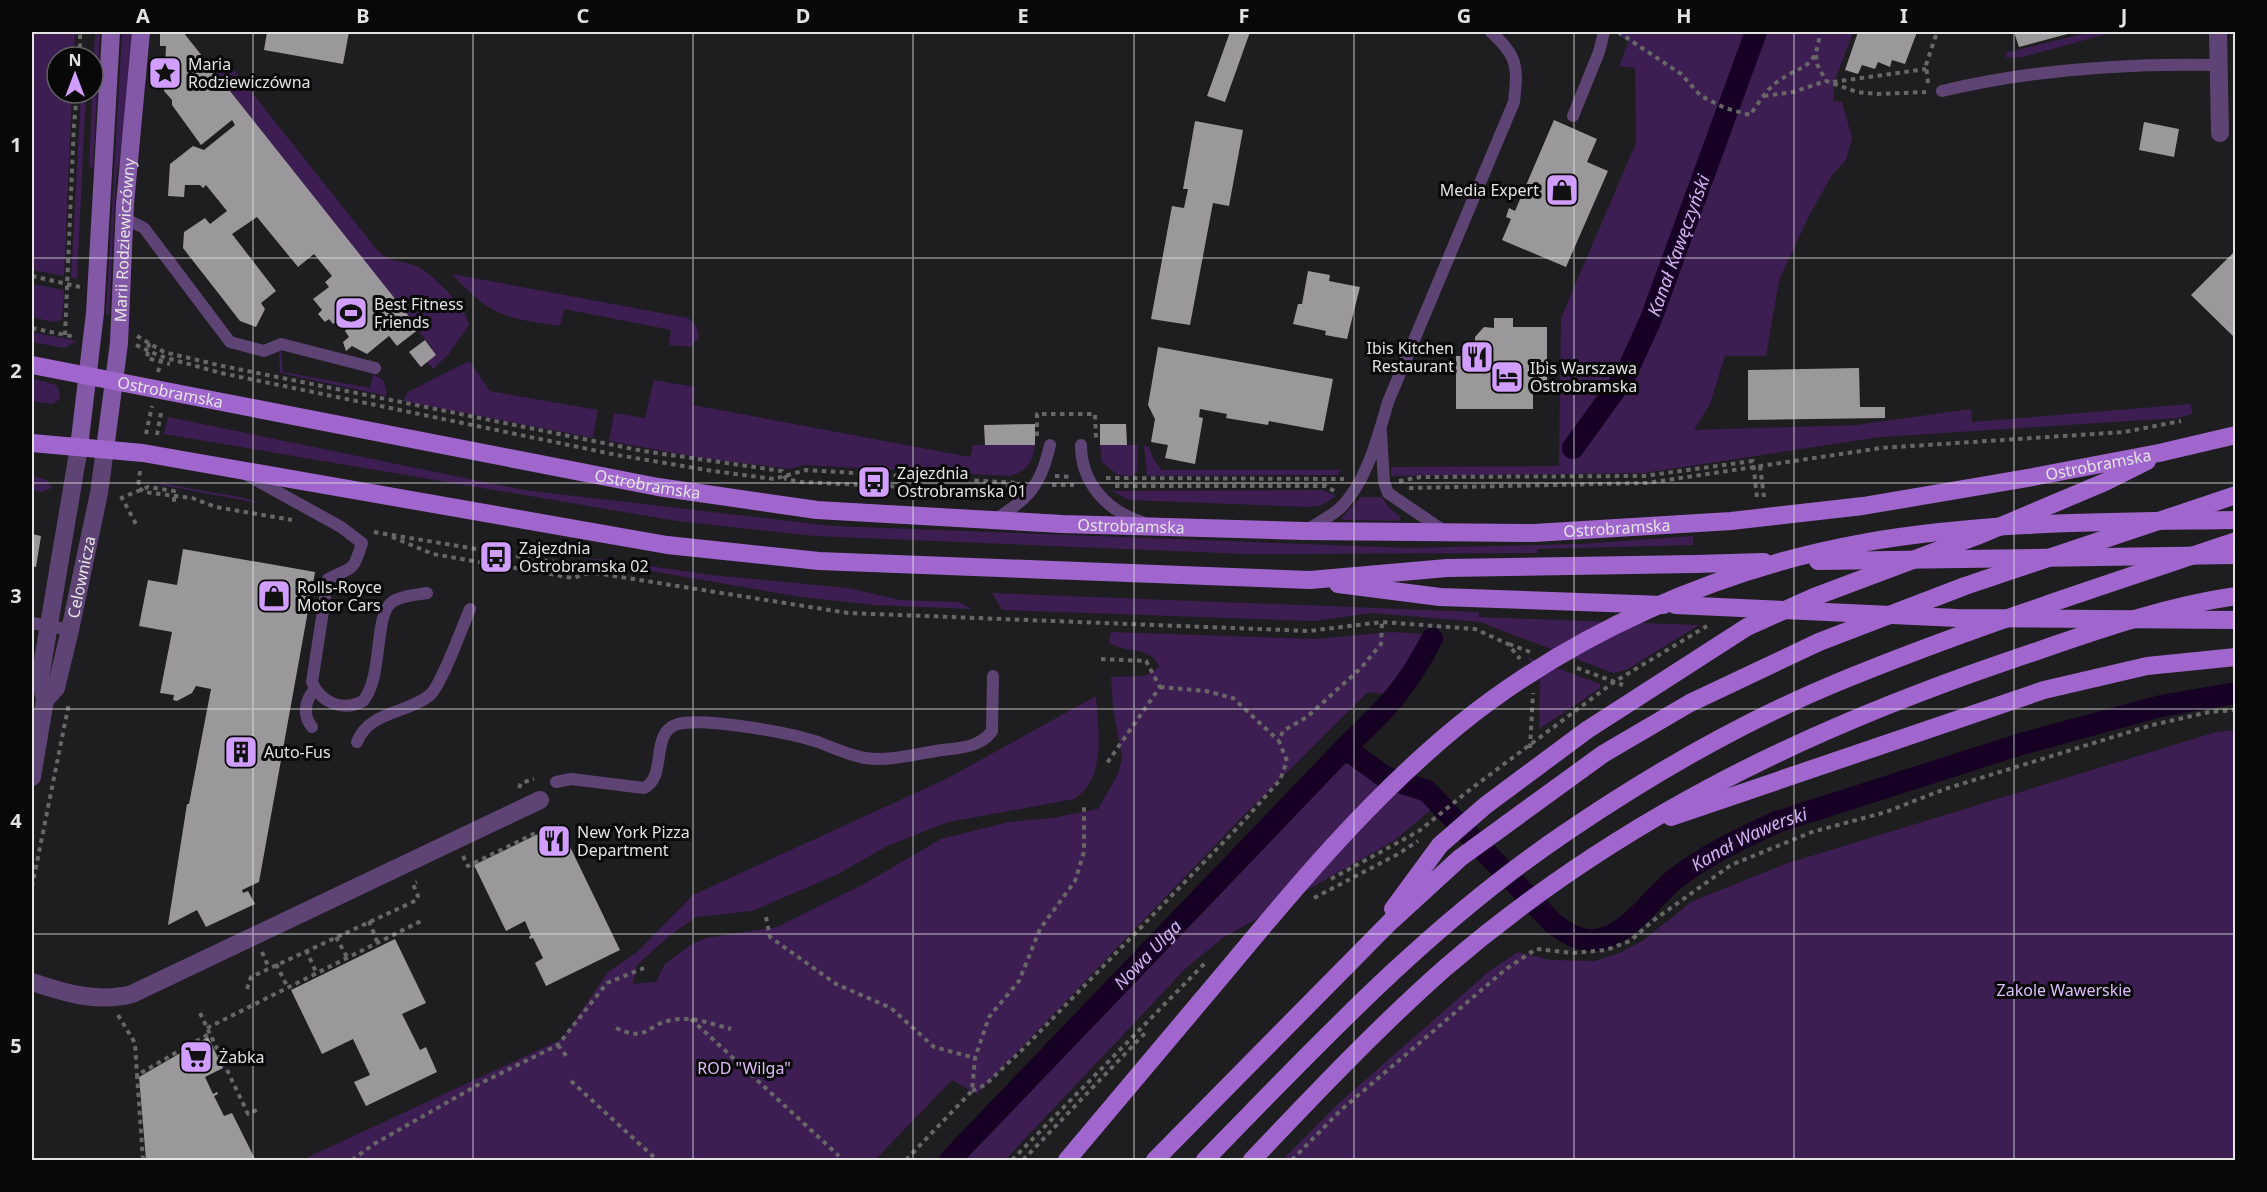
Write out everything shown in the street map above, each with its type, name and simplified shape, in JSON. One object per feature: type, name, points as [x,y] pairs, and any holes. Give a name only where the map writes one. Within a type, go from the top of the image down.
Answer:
[{"type":"main road","name":"Ostrobramska","points":[[32,365],[658,487],[817,510],[993,520],[1304,531],[1534,533],[1742,520],[1863,506],[2159,453],[2235,435]]},
{"type":"main road","points":[[32,443],[105,449],[667,545],[742,554],[868,564],[1310,580],[1440,597],[1957,618],[2235,620]]},
{"type":"main road","points":[[1365,947],[1440,845],[1486,804],[1587,729],[1747,627],[1814,597],[1982,534],[2105,482],[2159,453]]},
{"type":"main road","points":[[1155,1161],[1365,947],[1460,858],[1603,754],[1680,709],[1819,642],[1965,586],[2235,495]]},
{"type":"main road","points":[[1067,1161],[1285,900],[1364,812],[1461,724],[1526,677],[1576,647],[1658,607],[1709,586],[1802,557],[1860,544],[1934,532],[2008,526],[2235,520]]},
{"type":"main road","points":[[1205,1161],[1368,993],[1422,943],[1491,887],[1581,822],[1688,757],[1819,690],[1949,639],[2235,541]]},
{"type":"main road","points":[[1310,580],[1435,568],[2235,555]]},
{"type":"main road","points":[[1252,1161],[1374,1034],[1447,967],[1513,913],[1620,839],[1750,765],[1871,710],[2095,630],[2235,596]]},
{"type":"main road","points":[[1620,839],[1656,822],[2021,697],[2089,678],[2147,666],[2235,657]]},
{"type":"street","name":"Marii Rodziewiczówny","points":[[79,447],[89,377],[111,32]]},
{"type":"street","name":"Marii Rodziewiczówny","points":[[105,449],[114,382],[124,218],[141,32]]},
{"type":"street","points":[[2219,34],[2235,48]]},
{"type":"street","points":[[2219,34],[2220,133]]},
{"type":"street","name":"Celownicza","points":[[32,777],[45,700],[40,678],[40,624],[79,447]]},
{"type":"street","name":"Celownicza","points":[[45,700],[56,688],[70,630],[99,493],[105,449]]},
{"type":"street","points":[[32,982],[78,996],[98,998],[132,994],[540,800]]},
{"type":"lane","points":[[1304,531],[1338,510],[1353,493],[1381,426],[1388,402],[1514,102],[1518,70],[1511,51],[1491,32]]},
{"type":"lane","points":[[1573,116],[1599,52],[1604,32]]},
{"type":"lane","points":[[1942,91],[1977,82],[2116,65],[2220,65]]},
{"type":"lane","points":[[124,218],[144,228],[230,342],[264,351],[281,344],[375,368]]},
{"type":"lane","points":[[1381,426],[1386,487],[1448,533]]},
{"type":"lane","points":[[993,520],[1018,506],[1038,484],[1050,445]]},
{"type":"lane","points":[[1081,445],[1081,461],[1087,477],[1105,502],[1121,514],[1164,526]]},
{"type":"lane","points":[[242,472],[340,527],[362,543],[352,568],[328,579],[313,672],[315,689],[307,703],[306,718],[312,727]]},
{"type":"lane","points":[[315,689],[325,699],[340,706],[356,705],[363,701],[373,685],[386,610],[398,599],[427,592]]},
{"type":"lane","points":[[357,742],[362,731],[373,722],[419,701],[435,689],[470,609]]},
{"type":"lane","points":[[40,624],[70,630]]},
{"type":"lane","points":[[556,782],[571,779],[644,788],[653,780],[665,732],[673,726],[691,722],[796,737],[867,758],[884,758],[966,747],[988,737],[992,731],[993,676]]},
{"type":"path","points":[[1617,32],[1633,39],[1681,74],[1701,96],[1725,108],[1750,115],[1776,82],[1802,71],[1816,52]]},
{"type":"path","points":[[1820,32],[1816,52],[1817,64],[1826,81]]},
{"type":"path","points":[[1928,92],[1926,69],[1937,32]]},
{"type":"path","points":[[1832,82],[1926,69]]},
{"type":"path","points":[[1764,96],[1793,92],[1826,81],[1857,92],[1877,94],[1942,91]]},
{"type":"path","points":[[64,335],[76,105]]},
{"type":"path","points":[[32,276],[81,287]]},
{"type":"path","points":[[32,328],[81,338]]},
{"type":"path","points":[[130,335],[141,337],[171,361],[221,373],[617,454],[713,471],[774,479],[806,470],[1024,484]]},
{"type":"path","points":[[149,343],[147,358],[366,396],[643,451],[782,471],[786,479],[808,483],[988,491],[1005,489],[1020,479]]},
{"type":"path","points":[[133,345],[148,350],[161,359]]},
{"type":"path","points":[[159,367],[161,359]]},
{"type":"path","points":[[147,433],[151,411]]},
{"type":"path","points":[[157,435],[161,413]]},
{"type":"path","points":[[1037,445],[1037,414],[1053,413],[1095,414],[1096,445]]},
{"type":"path","points":[[1386,487],[1399,492],[1413,486],[1647,483],[1881,448],[2124,432],[2181,421]]},
{"type":"path","points":[[1386,487],[1421,477],[1644,476],[1753,460],[1757,498]]},
{"type":"path","points":[[1760,466],[1764,497]]},
{"type":"path","points":[[1055,476],[1076,477]]},
{"type":"path","points":[[1099,477],[1359,480]]},
{"type":"path","points":[[138,478],[140,490]]},
{"type":"path","points":[[148,487],[149,480]]},
{"type":"path","points":[[1051,485],[1079,486]]},
{"type":"path","points":[[1105,486],[1326,486],[1338,493],[1353,493]]},
{"type":"path","points":[[128,495],[148,487],[174,491],[174,503]]},
{"type":"path","points":[[140,490],[192,498],[216,507]]},
{"type":"path","points":[[121,496],[137,526]]},
{"type":"path","points":[[589,573],[573,578],[433,554],[385,534],[560,563],[589,573],[848,613],[1309,631],[1382,622],[1475,629]]},
{"type":"path","points":[[1419,831],[1472,788],[1614,682],[1715,621]]},
{"type":"path","points":[[1279,741],[1283,730],[1307,717],[1361,668],[1381,644],[1382,622]]},
{"type":"path","points":[[1101,659],[1146,661],[1160,687]]},
{"type":"path","points":[[906,1161],[972,1091],[985,1085],[1024,1048],[1280,780],[1287,761],[1279,741],[1233,698],[1206,692],[1160,687]]},
{"type":"path","points":[[1105,766],[1160,687]]},
{"type":"path","points":[[1292,1161],[1341,1110],[1506,969],[1536,949],[1573,953],[1606,950],[1630,941],[1654,920],[1731,865],[1803,836],[1886,812],[1945,789],[2152,725],[2209,712],[2235,710]]},
{"type":"path","points":[[972,1091],[979,1039],[989,1017],[1019,981],[1040,929],[1075,880],[1084,852],[1084,805]]},
{"type":"path","points":[[247,989],[251,977],[417,900],[418,896],[412,884],[421,880]]},
{"type":"path","points":[[766,917],[770,937],[836,984],[891,1008],[934,1047],[975,1058]]},
{"type":"path","points":[[369,921],[378,944]]},
{"type":"path","points":[[207,1028],[421,921]]},
{"type":"path","points":[[336,937],[348,959]]},
{"type":"path","points":[[259,947],[269,968]]},
{"type":"path","points":[[306,950],[317,974]]},
{"type":"path","points":[[276,964],[288,988]]},
{"type":"path","points":[[352,1161],[374,1144],[483,1082],[558,1045],[607,983],[644,968]]},
{"type":"path","points":[[200,1013],[248,1114],[259,1109]]},
{"type":"path","points":[[616,1028],[630,1034],[646,1033],[670,1020],[691,1019],[731,1029]]},
{"type":"path","points":[[691,1019],[839,1156]]},
{"type":"path","points":[[127,1030],[135,1042],[143,1161]]},
{"type":"path","points":[[137,1075],[209,1034]]},
{"type":"path","points":[[558,1045],[568,1058]]},
{"type":"path","points":[[571,1081],[657,1161]]},
{"type":"green space","points":[[32,32],[75,32],[74,45],[45,45],[45,105],[71,105],[64,276],[32,270]]},
{"type":"green space","points":[[95,32],[100,32],[99,45],[94,45]]},
{"type":"green space","points":[[122,32],[132,32],[131,87],[116,181],[109,315],[106,314]]},
{"type":"green space","points":[[1617,32],[1853,32],[1835,80],[1833,101],[1842,102],[1852,138],[1846,160],[1832,175],[1810,214],[1779,280],[1766,356],[1725,356],[1710,404],[1694,430],[1856,425],[1971,409],[1972,422],[2191,404],[2192,414],[2178,418],[1880,437],[1644,473],[1391,476],[1391,467],[1559,466],[1561,318],[1636,143],[1635,68],[1619,66],[1629,41],[1619,36]]},
{"type":"green space","points":[[2090,32],[2114,32],[2023,57],[2007,58],[2005,53]]},
{"type":"green space","points":[[220,58],[230,65],[377,250],[392,260],[423,270],[456,301],[469,325],[448,355],[433,369],[422,356],[432,348],[212,68]]},
{"type":"green space","points":[[80,105],[85,105],[77,279],[71,277]]},
{"type":"green space","points":[[92,105],[96,105],[93,168],[89,167]]},
{"type":"green space","points":[[452,274],[688,318],[697,327],[699,337],[691,347],[669,345],[671,330],[564,309],[560,326],[512,317],[500,313],[477,299]]},
{"type":"green space","points":[[32,284],[64,290],[62,320],[52,322],[32,317]]},
{"type":"green space","points":[[32,332],[77,341],[64,348],[32,342]]},
{"type":"green space","points":[[279,350],[281,350],[283,372],[370,388],[373,374],[384,381],[387,396],[280,373]]},
{"type":"green space","points":[[470,362],[490,391],[598,410],[593,438],[403,401],[408,392]]},
{"type":"green space","points":[[32,378],[56,385],[60,393],[59,400],[52,404],[32,401]]},
{"type":"green space","points":[[654,380],[695,387],[693,405],[970,457],[973,445],[1035,445],[1034,451],[1028,465],[1010,476],[803,465],[791,469],[700,458],[609,441],[614,413],[645,418]]},
{"type":"green space","points":[[168,417],[524,490],[832,526],[1410,548],[1580,544],[1693,536],[1693,545],[1537,549],[1537,553],[1245,554],[815,536],[677,521],[164,434]]},
{"type":"green space","points":[[1100,445],[1138,445],[1137,471],[1133,476],[1118,475],[1102,462]]},
{"type":"green space","points":[[1144,445],[1149,447],[1154,460],[1162,470],[1341,470],[1337,475],[1147,476]]},
{"type":"green space","points":[[32,476],[47,480],[52,488],[42,492],[32,490]]},
{"type":"green space","points":[[160,483],[245,498],[263,504],[161,485]]},
{"type":"green space","points":[[1323,490],[1336,496],[1322,505],[1309,507],[1129,500],[1112,491]]},
{"type":"green space","points":[[1361,497],[1382,497],[1390,509],[1400,516],[1400,521],[1343,520],[1341,518]]},
{"type":"green space","points":[[601,559],[711,575],[848,588],[900,600],[959,602],[972,609],[874,605],[801,597],[605,563],[585,568],[579,563],[581,560]]},
{"type":"green space","points":[[992,593],[1479,612],[1479,617],[1699,625],[1626,670],[1613,673],[1480,622],[1372,613],[1314,621],[1002,610]]},
{"type":"green space","name":"ROD \"Wilga\"","points":[[1111,632],[1317,639],[1391,632],[1426,634],[1412,661],[1383,694],[1368,692],[1245,814],[977,1094],[952,1080],[875,1160],[302,1160],[562,1039],[608,972],[637,952],[693,895],[946,779],[1096,696],[1099,738],[1096,766],[1085,790],[1074,799],[949,822],[889,845],[838,874],[752,911],[696,917],[669,936],[637,965],[633,984],[656,982],[665,964],[692,944],[706,938],[777,927],[864,884],[941,839],[1009,822],[1052,818],[1098,809],[1118,774],[1122,758],[1113,707],[1111,677],[1146,676],[1159,667],[1155,660],[1144,653],[1115,646],[1109,642]]},
{"type":"green space","points":[[1527,657],[1600,684],[1600,688],[1539,729],[1540,678]]},
{"type":"green space","name":"Zakole Wawerskie","points":[[2235,730],[2235,1160],[1282,1160],[1339,1103],[1487,973],[1518,952],[1550,960],[1595,961],[1622,952],[1645,939],[1691,902],[1785,864],[2216,732]]},
{"type":"green space","points":[[1351,764],[1419,795],[1432,809],[1395,840],[1223,938],[1187,967],[1005,1160],[961,1160],[1210,905],[1307,803],[1339,765]]},
{"type":"building","points":[[160,32],[183,32],[419,329],[397,346],[389,336],[367,354],[352,346],[346,351],[343,342],[349,337],[345,331],[347,329],[339,320],[333,324],[329,319],[325,322],[318,314],[322,310],[313,299],[329,287],[325,282],[332,276],[314,254],[298,267],[257,217],[232,234],[276,291],[261,303],[265,309],[256,327],[240,321],[183,248],[184,232],[205,218],[210,224],[227,211],[206,185],[203,188],[200,185],[185,185],[184,197],[168,196],[170,164],[193,146],[204,150],[235,125],[232,120],[201,145],[164,91],[166,46],[160,46]]},
{"type":"building","points":[[267,32],[349,32],[343,64],[264,50]]},
{"type":"building","points":[[1230,32],[1250,32],[1225,102],[1207,96]]},
{"type":"building","points":[[1858,32],[1917,32],[1905,64],[1892,60],[1890,67],[1878,62],[1875,69],[1862,65],[1858,74],[1845,70]]},
{"type":"building","points":[[2014,32],[2075,32],[2019,47]]},
{"type":"building","name":"Media Expert","points":[[1554,120],[1597,139],[1587,162],[1608,171],[1566,267],[1502,240],[1511,219],[1506,217],[1509,208],[1515,211]]},
{"type":"building","points":[[1195,121],[1243,130],[1229,206],[1213,203],[1190,325],[1151,319],[1172,206],[1184,208],[1188,189],[1183,189]]},
{"type":"building","points":[[2144,122],[2179,129],[2174,157],[2139,150]]},
{"type":"building","points":[[2235,251],[2235,338],[2191,295]]},
{"type":"building","points":[[1308,271],[1330,275],[1329,281],[1360,287],[1347,339],[1325,335],[1326,331],[1293,324],[1298,304],[1302,304]]},
{"type":"building","points":[[1494,318],[1513,318],[1513,327],[1547,327],[1547,385],[1533,385],[1533,409],[1456,409],[1456,356],[1465,356],[1465,347],[1475,347],[1475,337],[1484,327],[1494,328]]},
{"type":"building","points":[[425,340],[436,355],[421,367],[409,352]]},
{"type":"building","points":[[1158,347],[1333,379],[1323,431],[1269,421],[1268,425],[1226,418],[1227,414],[1200,409],[1199,417],[1203,418],[1195,464],[1165,458],[1168,445],[1151,442],[1155,419],[1148,405]]},
{"type":"building","points":[[1859,368],[1860,407],[1885,407],[1885,418],[1748,420],[1748,370]]},
{"type":"building","points":[[1035,424],[1035,445],[985,445],[984,425]]},
{"type":"building","points":[[1100,424],[1126,424],[1127,445],[1100,445]]},
{"type":"building","points":[[32,534],[41,536],[36,567],[32,566]]},
{"type":"building","name":"Auto-Fus","points":[[183,549],[315,572],[259,882],[242,890],[243,893],[248,891],[255,904],[206,927],[197,910],[168,925],[187,804],[189,804],[211,689],[196,686],[192,693],[177,701],[173,700],[174,695],[160,693],[172,632],[139,626],[148,580],[177,585]]},
{"type":"building","points":[[559,824],[620,950],[546,986],[535,963],[543,958],[533,938],[529,937],[531,935],[525,921],[506,931],[474,865]]},
{"type":"building","points":[[395,939],[426,1003],[402,1014],[420,1050],[426,1047],[437,1072],[366,1106],[354,1082],[370,1075],[353,1039],[322,1054],[291,990]]},
{"type":"building","points":[[208,1037],[223,1068],[205,1077],[213,1094],[217,1092],[218,1094],[214,1096],[224,1116],[232,1113],[255,1159],[146,1160],[139,1077]]},
{"type":"waterway","name":"Kanał Kawęczyński","points":[[1573,448],[1625,376],[1651,319],[1756,32]]},
{"type":"waterway","name":"Nowa Ulga","points":[[950,1160],[1384,710],[1413,672],[1432,639]]},
{"type":"waterway","name":"Kanał Wawerski","points":[[1345,748],[1385,777],[1427,791],[1554,924],[1580,939],[1595,940],[1610,936],[1628,925],[1676,878],[1712,854],[1777,822],[2021,744],[2161,706],[2236,693]]},
{"type":"place","name":"Maria Rodziewiczówna","points":[[165,73]]},
{"type":"place","name":"Media Expert","points":[[1562,190]]},
{"type":"place","name":"Best Fitness Friends","points":[[351,313]]},
{"type":"place","name":"Ibis Kitchen Restaurant","points":[[1477,357]]},
{"type":"place","name":"Ibis Warszawa Ostrobramska","points":[[1507,377]]},
{"type":"place","name":"Zajezdnia Ostrobramska 01","points":[[874,482]]},
{"type":"place","name":"Zajezdnia Ostrobramska 02","points":[[496,557]]},
{"type":"place","name":"Rolls-Royce Motor Cars","points":[[274,596]]},
{"type":"place","name":"Auto-Fus","points":[[241,752]]},
{"type":"place","name":"New York Pizza Department","points":[[554,841]]},
{"type":"place","name":"Żabka","points":[[196,1057]]}]
